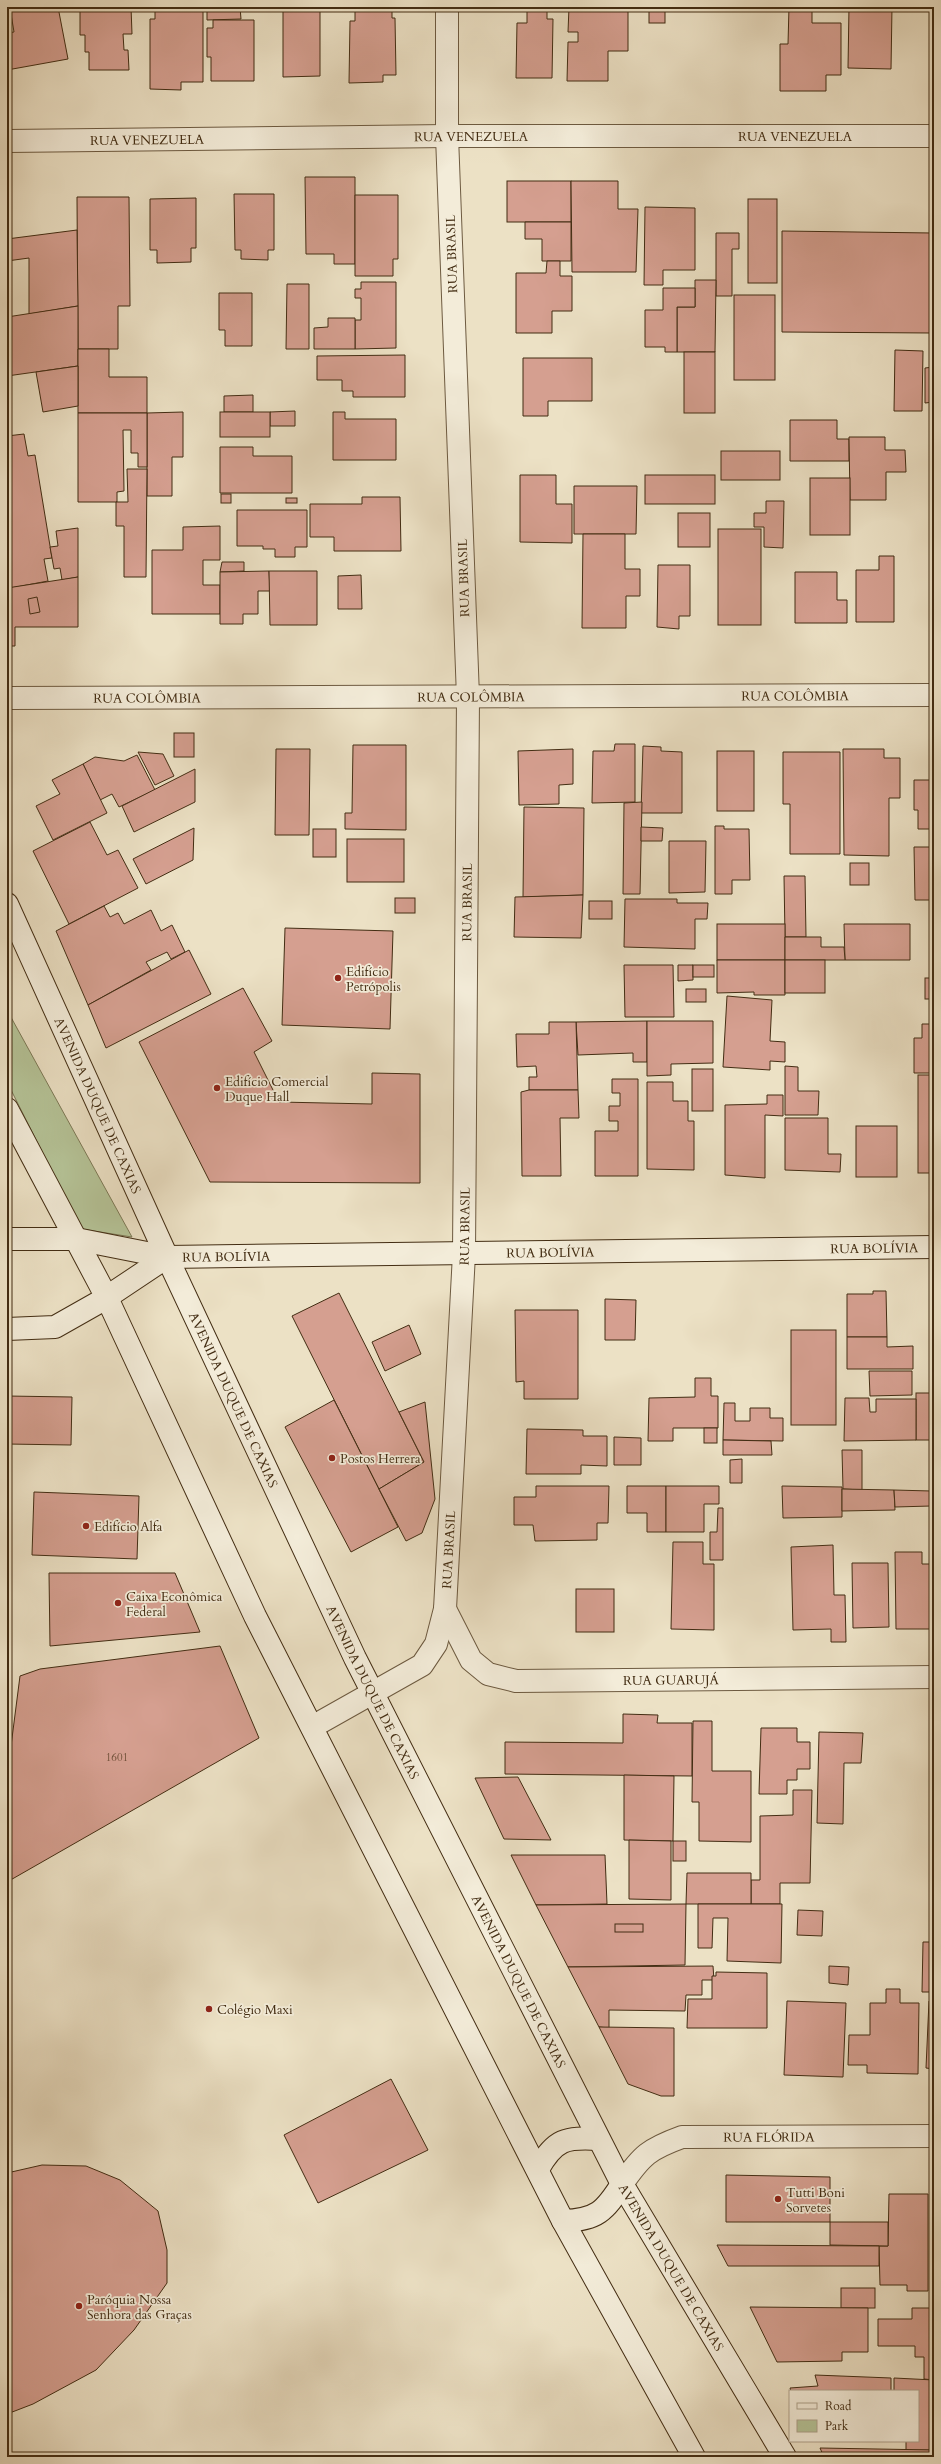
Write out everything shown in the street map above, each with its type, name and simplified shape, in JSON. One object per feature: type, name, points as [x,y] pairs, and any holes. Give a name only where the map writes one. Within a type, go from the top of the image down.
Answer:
[{"type":"street","name":"RUA BRASIL","points":[[312,1727],[426,1661],[436,1644],[445,1609],[464,1254],[468,697],[446,136],[447,7]]},
{"type":"street","name":"RUA VENEZUELA","points":[[7,141],[446,136],[934,136]]},
{"type":"street","name":"RUA COLÔMBIA","points":[[7,698],[934,695]]},
{"type":"street","name":"AVENIDA DUQUE DE CAXIAS","points":[[7,904],[167,1257],[373,1693],[622,2184],[785,2457]]},
{"type":"street","points":[[7,1109],[107,1298],[255,1616],[538,2169],[563,2221],[694,2457]]},
{"type":"street","name":"RUA BOLÍVIA","points":[[7,1240],[76,1240],[167,1257],[464,1254],[934,1246]]},
{"type":"street","points":[[7,1329],[55,1326],[107,1298],[167,1257]]},
{"type":"street","name":"RUA GUARUJÁ","points":[[445,1609],[471,1660],[488,1674],[516,1681],[934,1677]]},
{"type":"street","name":"RUA FLÓRIDA","points":[[622,2184],[639,2159],[658,2146],[682,2137],[934,2136]]},
{"type":"street","points":[[538,2169],[548,2152],[562,2141],[579,2138],[598,2139]]},
{"type":"street","points":[[563,2221],[583,2220],[599,2214],[610,2203],[622,2184]]},
{"type":"green space","points":[[7,1010],[132,1237],[81,1229],[7,1082]]},
{"type":"building","points":[[58,7],[68,59],[7,70],[7,33],[14,32],[10,8]]},
{"type":"building","points":[[80,7],[131,7],[132,34],[123,34],[124,50],[128,50],[129,70],[89,70],[89,52],[85,52],[85,35],[80,35]]},
{"type":"building","points":[[155,7],[199,7],[199,11],[203,11],[203,82],[181,82],[181,90],[150,89],[150,19],[155,19]]},
{"type":"building","points":[[207,7],[240,7],[241,19],[207,20]]},
{"type":"building","points":[[283,7],[320,7],[320,76],[283,77]]},
{"type":"building","points":[[355,7],[392,7],[392,18],[395,18],[396,75],[383,75],[383,82],[349,83],[350,21],[355,21]]},
{"type":"building","points":[[527,7],[547,7],[547,19],[553,19],[552,78],[516,78],[517,23],[527,23]]},
{"type":"building","points":[[569,7],[628,7],[628,51],[608,51],[608,81],[567,81],[568,42],[578,42],[578,32],[568,32]]},
{"type":"building","points":[[649,7],[665,7],[665,23],[649,23]]},
{"type":"building","points":[[789,7],[812,7],[812,23],[841,23],[841,75],[826,75],[826,91],[780,91],[780,44],[788,44]]},
{"type":"building","points":[[849,7],[892,7],[891,69],[848,68]]},
{"type":"building","points":[[213,20],[254,20],[254,81],[211,81],[211,57],[207,57],[207,28],[213,28]]},
{"type":"building","points":[[305,177],[355,177],[355,264],[334,264],[334,254],[306,254]]},
{"type":"building","points":[[507,181],[571,181],[571,222],[507,222]]},
{"type":"building","points":[[571,181],[618,181],[618,209],[638,209],[636,272],[572,272]]},
{"type":"building","points":[[234,194],[274,194],[274,250],[268,250],[268,260],[241,259],[241,250],[235,250]]},
{"type":"building","points":[[355,195],[398,195],[398,259],[393,259],[393,276],[355,276]]},
{"type":"building","points":[[77,197],[129,197],[130,306],[118,306],[118,349],[78,349]]},
{"type":"building","points":[[196,198],[196,248],[191,248],[191,262],[157,263],[157,250],[150,250],[150,199]]},
{"type":"building","points":[[748,199],[777,199],[777,283],[748,283]]},
{"type":"building","points":[[645,207],[695,208],[695,270],[663,270],[663,285],[644,285]]},
{"type":"building","points":[[525,222],[571,222],[571,261],[542,261],[542,239],[525,239]]},
{"type":"building","points":[[77,230],[78,306],[29,314],[29,258],[7,261],[7,239]]},
{"type":"building","points":[[782,231],[932,233],[931,333],[782,332]]},
{"type":"building","points":[[716,233],[739,233],[739,249],[732,249],[732,296],[716,296]]},
{"type":"building","points":[[547,261],[560,261],[560,276],[572,276],[572,311],[552,311],[552,333],[516,333],[516,273],[546,273]]},
{"type":"building","points":[[695,280],[716,280],[715,352],[677,352],[677,307],[695,307]]},
{"type":"building","points":[[361,282],[396,282],[396,348],[355,349],[355,320],[361,320],[361,298],[355,298],[355,289],[361,289]]},
{"type":"building","points":[[287,284],[309,284],[309,349],[286,349]]},
{"type":"building","points":[[663,288],[695,288],[695,307],[677,307],[677,352],[665,352],[665,347],[645,347],[645,310],[663,310]]},
{"type":"building","points":[[219,293],[252,293],[252,346],[225,346],[225,330],[219,330]]},
{"type":"building","points":[[734,295],[775,295],[775,380],[734,380]]},
{"type":"building","points":[[78,306],[78,366],[7,376],[7,317]]},
{"type":"building","points":[[328,318],[355,318],[355,349],[314,349],[314,328],[328,327]]},
{"type":"building","points":[[78,349],[109,349],[109,377],[147,377],[147,413],[78,413]]},
{"type":"building","points":[[895,350],[923,351],[922,411],[894,411]]},
{"type":"building","points":[[684,352],[715,352],[715,413],[684,413]]},
{"type":"building","points":[[405,355],[405,397],[353,397],[353,391],[342,391],[342,380],[317,380],[317,356]]},
{"type":"building","points":[[523,358],[592,358],[592,401],[548,401],[548,416],[523,416]]},
{"type":"building","points":[[78,366],[78,406],[43,412],[36,372]]},
{"type":"building","points":[[934,367],[934,402],[925,403],[925,368]]},
{"type":"building","points":[[253,395],[253,412],[224,412],[224,396]]},
{"type":"building","points":[[295,411],[295,426],[270,426],[270,412]]},
{"type":"building","points":[[183,412],[183,457],[172,457],[172,496],[147,496],[147,413]]},
{"type":"building","points":[[220,412],[270,412],[270,437],[220,437]]},
{"type":"building","points":[[333,412],[345,412],[345,419],[396,419],[396,460],[333,460]]},
{"type":"building","points":[[78,413],[147,413],[147,467],[138,467],[138,453],[131,453],[131,430],[123,430],[124,491],[117,492],[117,502],[78,502]]},
{"type":"building","points":[[790,420],[837,420],[837,439],[849,439],[849,461],[790,461]]},
{"type":"building","points":[[24,434],[28,456],[35,455],[52,558],[44,559],[48,581],[11,588],[9,574],[7,575],[7,436]]},
{"type":"building","points":[[849,437],[885,437],[885,450],[905,450],[906,472],[886,472],[886,500],[850,500]]},
{"type":"building","points":[[220,447],[253,447],[253,456],[292,456],[292,493],[220,493]]},
{"type":"building","points":[[721,451],[780,451],[780,480],[721,480]]},
{"type":"building","points":[[127,469],[147,469],[146,577],[124,577],[124,526],[116,526],[116,502],[128,502]]},
{"type":"building","points":[[520,475],[556,475],[556,504],[572,504],[572,543],[520,542]]},
{"type":"building","points":[[645,475],[715,475],[715,504],[645,504]]},
{"type":"building","points":[[810,478],[850,478],[850,535],[810,535]]},
{"type":"building","points":[[574,486],[637,486],[636,534],[574,534]]},
{"type":"building","points":[[221,494],[231,494],[231,503],[221,503]]},
{"type":"building","points":[[362,497],[400,497],[401,551],[334,551],[334,537],[310,537],[310,504],[362,504]]},
{"type":"building","points":[[286,498],[297,498],[297,503],[286,503]]},
{"type":"building","points":[[766,501],[784,501],[783,548],[764,547],[764,527],[754,527],[754,513],[766,513]]},
{"type":"building","points":[[237,510],[307,510],[307,547],[295,547],[295,557],[275,557],[275,549],[263,549],[263,546],[237,546]]},
{"type":"building","points":[[678,513],[710,513],[710,547],[678,547]]},
{"type":"building","points":[[220,526],[220,560],[203,560],[203,585],[220,585],[220,614],[152,614],[152,550],[183,550],[183,527]]},
{"type":"building","points":[[78,528],[78,577],[62,580],[60,568],[54,569],[50,547],[58,546],[56,531]]},
{"type":"building","points":[[718,529],[761,529],[761,625],[718,625]]},
{"type":"building","points":[[583,534],[625,534],[625,569],[640,569],[640,596],[626,596],[626,628],[582,628]]},
{"type":"building","points":[[879,556],[894,556],[894,622],[856,622],[856,570],[879,570]]},
{"type":"building","points":[[222,562],[244,562],[244,571],[220,572]]},
{"type":"building","points":[[658,565],[690,565],[690,616],[679,616],[679,629],[657,627]]},
{"type":"building","points":[[269,571],[270,591],[258,591],[258,614],[243,614],[243,624],[220,624],[220,572]]},
{"type":"building","points":[[269,571],[317,571],[317,625],[270,625]]},
{"type":"building","points":[[795,572],[837,572],[837,600],[847,600],[847,623],[795,623]]},
{"type":"building","points":[[361,575],[362,609],[338,609],[338,576]]},
{"type":"building","points":[[78,577],[78,627],[15,627],[15,646],[7,646],[7,588]]},
{"type":"building","points":[[37,597],[40,612],[30,614],[28,599]]},
{"type":"building","points":[[174,733],[194,733],[194,757],[174,757]]},
{"type":"building","points":[[615,744],[635,744],[635,802],[592,803],[593,751],[614,751]]},
{"type":"building","points":[[353,745],[406,745],[406,830],[345,829],[345,813],[352,813]]},
{"type":"building","points":[[643,746],[661,747],[661,751],[682,752],[682,813],[641,813]]},
{"type":"building","points":[[276,749],[310,749],[309,835],[275,835]]},
{"type":"building","points":[[573,749],[573,784],[559,785],[559,804],[519,805],[518,751]]},
{"type":"building","points":[[843,749],[884,749],[884,758],[900,758],[900,798],[889,798],[889,856],[844,855]]},
{"type":"building","points":[[717,751],[754,751],[754,811],[717,811]]},
{"type":"building","points":[[138,752],[163,754],[174,776],[155,785]]},
{"type":"building","points":[[783,752],[840,752],[840,854],[790,854],[790,804],[783,804]]},
{"type":"building","points":[[137,755],[155,790],[119,807],[112,794],[100,800],[83,764],[95,757],[124,761]]},
{"type":"building","points":[[83,764],[107,813],[53,840],[36,806],[60,794],[52,780]]},
{"type":"building","points":[[195,769],[195,802],[134,832],[122,806]]},
{"type":"building","points":[[914,780],[934,780],[934,859],[933,829],[918,829],[918,810],[914,810]]},
{"type":"building","points":[[642,802],[640,894],[623,894],[624,803]]},
{"type":"building","points":[[524,807],[584,808],[583,895],[523,897]]},
{"type":"building","points":[[90,822],[107,855],[118,850],[138,888],[69,924],[33,851]]},
{"type":"building","points":[[715,826],[724,826],[724,829],[749,829],[750,880],[732,880],[732,894],[715,894]]},
{"type":"building","points":[[641,827],[663,828],[662,841],[641,841]]},
{"type":"building","points":[[194,828],[193,860],[146,884],[133,859]]},
{"type":"building","points":[[313,829],[336,829],[336,857],[313,857]]},
{"type":"building","points":[[347,839],[404,839],[404,882],[347,882]]},
{"type":"building","points":[[669,841],[706,841],[705,892],[669,893]]},
{"type":"building","points":[[914,847],[933,847],[934,900],[915,900]]},
{"type":"building","points":[[850,863],[869,863],[869,885],[850,885]]},
{"type":"building","points":[[784,876],[805,876],[806,937],[785,937]]},
{"type":"building","points":[[583,895],[581,938],[514,937],[515,897]]},
{"type":"building","points":[[395,898],[415,898],[415,913],[395,913]]},
{"type":"building","points":[[625,899],[677,899],[677,903],[708,903],[707,919],[695,919],[695,949],[624,947]]},
{"type":"building","points":[[589,901],[612,901],[612,919],[589,919]]},
{"type":"building","points":[[104,906],[110,917],[118,913],[124,924],[151,910],[161,931],[172,925],[185,952],[171,959],[167,952],[146,962],[151,970],[88,1005],[56,931]]},
{"type":"building","points":[[717,924],[785,924],[785,960],[717,960]]},
{"type":"building","points":[[844,924],[910,924],[910,960],[845,960]]},
{"type":"building","name":"Edifício Petrópolis","points":[[285,928],[393,931],[390,1029],[282,1025]]},
{"type":"building","points":[[785,937],[821,937],[821,947],[844,947],[845,960],[785,960]]},
{"type":"building","points":[[189,950],[211,994],[106,1048],[88,1005]]},
{"type":"building","points":[[717,960],[785,960],[785,995],[754,995],[754,992],[717,993]]},
{"type":"building","points":[[785,960],[825,960],[825,993],[785,993]]},
{"type":"building","points":[[624,965],[673,965],[674,1017],[625,1017]]},
{"type":"building","points":[[678,965],[693,965],[693,980],[678,981]]},
{"type":"building","points":[[693,965],[714,965],[714,977],[693,977]]},
{"type":"building","points":[[925,978],[934,978],[934,999],[925,999]]},
{"type":"building","name":"Edifício Comercial Duque Hall","points":[[243,988],[272,1041],[254,1052],[279,1102],[372,1104],[372,1073],[420,1074],[420,1183],[210,1182],[139,1042]]},
{"type":"building","points":[[686,989],[706,989],[706,1002],[686,1002]]},
{"type":"building","points":[[727,996],[772,1000],[770,1041],[785,1042],[785,1062],[770,1061],[770,1070],[723,1067]]},
{"type":"building","points":[[647,1021],[647,1062],[633,1062],[633,1053],[578,1055],[576,1022]]},
{"type":"building","points":[[647,1021],[713,1021],[713,1063],[671,1064],[671,1075],[647,1076]]},
{"type":"building","points":[[549,1022],[576,1022],[578,1090],[529,1090],[529,1077],[537,1077],[536,1066],[517,1067],[516,1034],[549,1034]]},
{"type":"building","points":[[922,1024],[934,1024],[934,1073],[914,1073],[914,1038],[922,1038]]},
{"type":"building","points":[[785,1066],[798,1067],[798,1091],[819,1091],[818,1115],[785,1115]]},
{"type":"building","points":[[692,1069],[713,1069],[713,1111],[692,1111]]},
{"type":"building","points":[[918,1075],[934,1075],[934,1173],[918,1173]]},
{"type":"building","points":[[612,1079],[638,1079],[638,1176],[595,1176],[595,1131],[618,1131],[618,1121],[609,1121],[609,1106],[620,1106],[620,1093],[612,1093]]},
{"type":"building","points":[[647,1082],[673,1082],[673,1101],[688,1101],[688,1121],[694,1121],[694,1170],[647,1169]]},
{"type":"building","points":[[529,1090],[578,1090],[579,1118],[560,1118],[561,1176],[522,1176],[521,1092]]},
{"type":"building","points":[[767,1095],[783,1095],[783,1116],[765,1115],[765,1178],[725,1175],[725,1105],[767,1104]]},
{"type":"building","points":[[785,1118],[828,1118],[828,1154],[841,1154],[840,1172],[785,1170]]},
{"type":"building","points":[[856,1126],[897,1126],[897,1177],[856,1177]]},
{"type":"building","points":[[873,1291],[886,1291],[887,1337],[847,1337],[847,1294],[873,1294]]},
{"type":"building","points":[[339,1293],[424,1462],[379,1489],[292,1316]]},
{"type":"building","points":[[605,1299],[636,1300],[635,1340],[605,1340]]},
{"type":"building","points":[[515,1310],[578,1310],[578,1399],[524,1399],[524,1381],[516,1382]]},
{"type":"building","points":[[409,1325],[421,1354],[385,1371],[372,1342]]},
{"type":"building","points":[[791,1330],[836,1330],[836,1425],[791,1425]]},
{"type":"building","points":[[847,1337],[887,1337],[887,1347],[913,1346],[913,1369],[847,1369]]},
{"type":"building","points":[[869,1371],[912,1371],[912,1395],[870,1396]]},
{"type":"building","points":[[695,1378],[711,1378],[711,1396],[718,1396],[718,1428],[673,1428],[673,1441],[648,1441],[649,1398],[695,1397]]},
{"type":"building","points":[[916,1393],[934,1393],[934,1440],[916,1440]]},
{"type":"building","points":[[7,1396],[72,1397],[71,1445],[7,1444]]},
{"type":"building","points":[[845,1398],[869,1398],[870,1412],[876,1412],[876,1399],[916,1399],[916,1440],[844,1441]]},
{"type":"building","name":"Postos Herrera","points":[[334,1400],[398,1527],[351,1552],[285,1427]]},
{"type":"building","points":[[425,1402],[435,1499],[422,1533],[406,1541],[379,1489],[424,1462],[399,1412]]},
{"type":"building","points":[[724,1403],[735,1403],[735,1421],[750,1421],[750,1408],[770,1408],[770,1418],[783,1418],[783,1441],[723,1440]]},
{"type":"building","points":[[704,1428],[717,1428],[717,1443],[704,1443]]},
{"type":"building","points":[[527,1429],[583,1430],[583,1436],[607,1436],[607,1466],[581,1465],[581,1474],[526,1474]]},
{"type":"building","points":[[614,1437],[641,1438],[641,1465],[614,1465]]},
{"type":"building","points":[[723,1440],[771,1441],[772,1455],[723,1455]]},
{"type":"building","points":[[842,1450],[862,1450],[862,1490],[843,1489]]},
{"type":"building","points":[[742,1459],[742,1483],[730,1483],[730,1460]]},
{"type":"building","points":[[536,1486],[609,1486],[608,1523],[597,1523],[597,1540],[535,1541],[533,1525],[514,1525],[514,1497],[536,1497]]},
{"type":"building","points":[[627,1486],[666,1486],[666,1532],[647,1532],[647,1513],[627,1513]]},
{"type":"building","points":[[666,1486],[719,1486],[719,1504],[704,1504],[704,1532],[666,1532]]},
{"type":"building","points":[[782,1486],[842,1487],[842,1517],[783,1518]]},
{"type":"building","points":[[842,1489],[894,1490],[895,1510],[842,1511]]},
{"type":"building","points":[[894,1490],[931,1491],[931,1506],[895,1507]]},
{"type":"building","name":"Edifício Alfa","points":[[34,1492],[139,1496],[137,1559],[32,1555]]},
{"type":"building","points":[[718,1508],[723,1508],[723,1560],[710,1560],[710,1532],[717,1532]]},
{"type":"building","points":[[673,1542],[703,1542],[703,1564],[714,1564],[714,1630],[671,1629]]},
{"type":"building","points":[[833,1545],[834,1595],[845,1595],[846,1642],[831,1642],[831,1629],[793,1630],[791,1547]]},
{"type":"building","points":[[895,1552],[922,1552],[922,1564],[934,1564],[934,1629],[896,1629]]},
{"type":"building","points":[[852,1563],[888,1563],[889,1627],[853,1628]]},
{"type":"building","name":"Caixa Econômica Federal","points":[[49,1573],[175,1573],[200,1632],[50,1646]]},
{"type":"building","points":[[576,1589],[614,1589],[614,1632],[576,1632]]},
{"type":"building","points":[[220,1646],[259,1738],[7,1882],[7,1777],[20,1676],[40,1669]]},
{"type":"building","points":[[623,1714],[658,1715],[657,1723],[692,1723],[692,1776],[505,1774],[505,1742],[623,1743]]},
{"type":"building","points":[[693,1721],[712,1721],[712,1771],[751,1771],[751,1842],[699,1841],[699,1802],[692,1802]]},
{"type":"building","points":[[761,1728],[797,1728],[797,1742],[810,1742],[810,1769],[797,1769],[797,1780],[787,1780],[787,1794],[759,1794]]},
{"type":"building","points":[[819,1732],[863,1733],[861,1763],[844,1763],[843,1824],[817,1823]]},
{"type":"building","points":[[930,1746],[934,1746],[934,1762],[930,1762]]},
{"type":"building","points":[[624,1775],[674,1776],[673,1841],[624,1840]]},
{"type":"building","points":[[518,1777],[551,1840],[504,1839],[475,1778]]},
{"type":"building","points":[[793,1790],[812,1790],[810,1883],[780,1883],[780,1904],[751,1904],[751,1880],[760,1880],[760,1816],[793,1815]]},
{"type":"building","points":[[931,1810],[934,1810],[934,1859],[932,1859]]},
{"type":"building","points":[[629,1840],[671,1841],[671,1900],[629,1899]]},
{"type":"building","points":[[673,1841],[686,1841],[686,1861],[673,1861]]},
{"type":"building","points":[[511,1855],[605,1855],[607,1904],[536,1905]]},
{"type":"building","points":[[687,1873],[751,1873],[751,1904],[686,1904]]},
{"type":"building","points":[[686,1904],[685,1965],[568,1967],[536,1905]]},
{"type":"building","points":[[698,1904],[782,1904],[781,1963],[727,1961],[728,1918],[713,1918],[712,1948],[698,1948]]},
{"type":"building","points":[[798,1910],[823,1911],[822,1936],[797,1935]]},
{"type":"building","points":[[615,1924],[643,1924],[643,1932],[615,1932]]},
{"type":"building","points":[[923,1942],[934,1942],[934,1992],[922,1992]]},
{"type":"building","points":[[713,1966],[714,1980],[702,1980],[702,1995],[686,1995],[685,2011],[609,2010],[609,2028],[599,2027],[568,1967]]},
{"type":"building","points":[[829,1966],[849,1967],[848,1985],[829,1983]]},
{"type":"building","points":[[716,1972],[767,1973],[767,2028],[687,2028],[688,1999],[712,1999],[712,1976],[716,1976]]},
{"type":"building","points":[[886,1989],[900,1989],[900,2003],[919,2003],[918,2074],[867,2073],[867,2065],[848,2065],[849,2035],[870,2035],[870,2003],[886,2003]]},
{"type":"building","points":[[787,2001],[846,2003],[843,2077],[784,2075]]},
{"type":"building","points":[[929,2001],[934,2002],[934,2069],[926,2068]]},
{"type":"building","points":[[599,2027],[674,2028],[674,2096],[661,2096],[628,2084]]},
{"type":"building","points":[[391,2079],[428,2150],[318,2203],[284,2135]]},
{"type":"building","name":"Paróquia Nossa Senhora das Graças","points":[[42,2165],[86,2166],[120,2180],[158,2211],[167,2250],[167,2283],[134,2330],[96,2370],[33,2404],[7,2414],[7,2173]]},
{"type":"building","name":"Tutti Boni Sorvetes","points":[[726,2175],[830,2177],[830,2222],[726,2222]]},
{"type":"building","points":[[889,2194],[928,2194],[928,2291],[907,2291],[907,2285],[880,2285],[879,2246],[888,2246]]},
{"type":"building","points":[[830,2222],[888,2222],[888,2246],[830,2245]]},
{"type":"building","points":[[717,2245],[879,2246],[879,2266],[728,2266]]},
{"type":"building","points":[[841,2288],[875,2288],[875,2308],[841,2308]]},
{"type":"building","points":[[750,2307],[868,2308],[868,2352],[842,2352],[842,2361],[777,2362]]},
{"type":"building","points":[[912,2308],[934,2308],[934,2380],[924,2379],[924,2357],[915,2357],[915,2346],[878,2346],[878,2319],[912,2319]]},
{"type":"building","points":[[815,2375],[891,2378],[891,2390],[791,2390],[790,2388],[818,2386]]},
{"type":"building","points":[[894,2378],[934,2380],[934,2450],[906,2450],[906,2442],[919,2442],[919,2390],[894,2390]]},
{"type":"building","points":[[820,2448],[934,2450],[934,2457],[824,2457]]},
{"type":"place","name":"Edifício Petrópolis","points":[[338,978]]},
{"type":"place","name":"Edifício Comercial Duque Hall","points":[[217,1088]]},
{"type":"place","name":"Postos Herrera","points":[[332,1458]]},
{"type":"place","name":"Edifício Alfa","points":[[86,1526]]},
{"type":"place","name":"Caixa Econômica Federal","points":[[118,1603]]},
{"type":"place","name":"Colégio Maxi","points":[[209,2009]]},
{"type":"place","name":"Tutti Boni Sorvetes","points":[[778,2199]]},
{"type":"place","name":"Paróquia Nossa Senhora das Graças","points":[[79,2306]]}]
